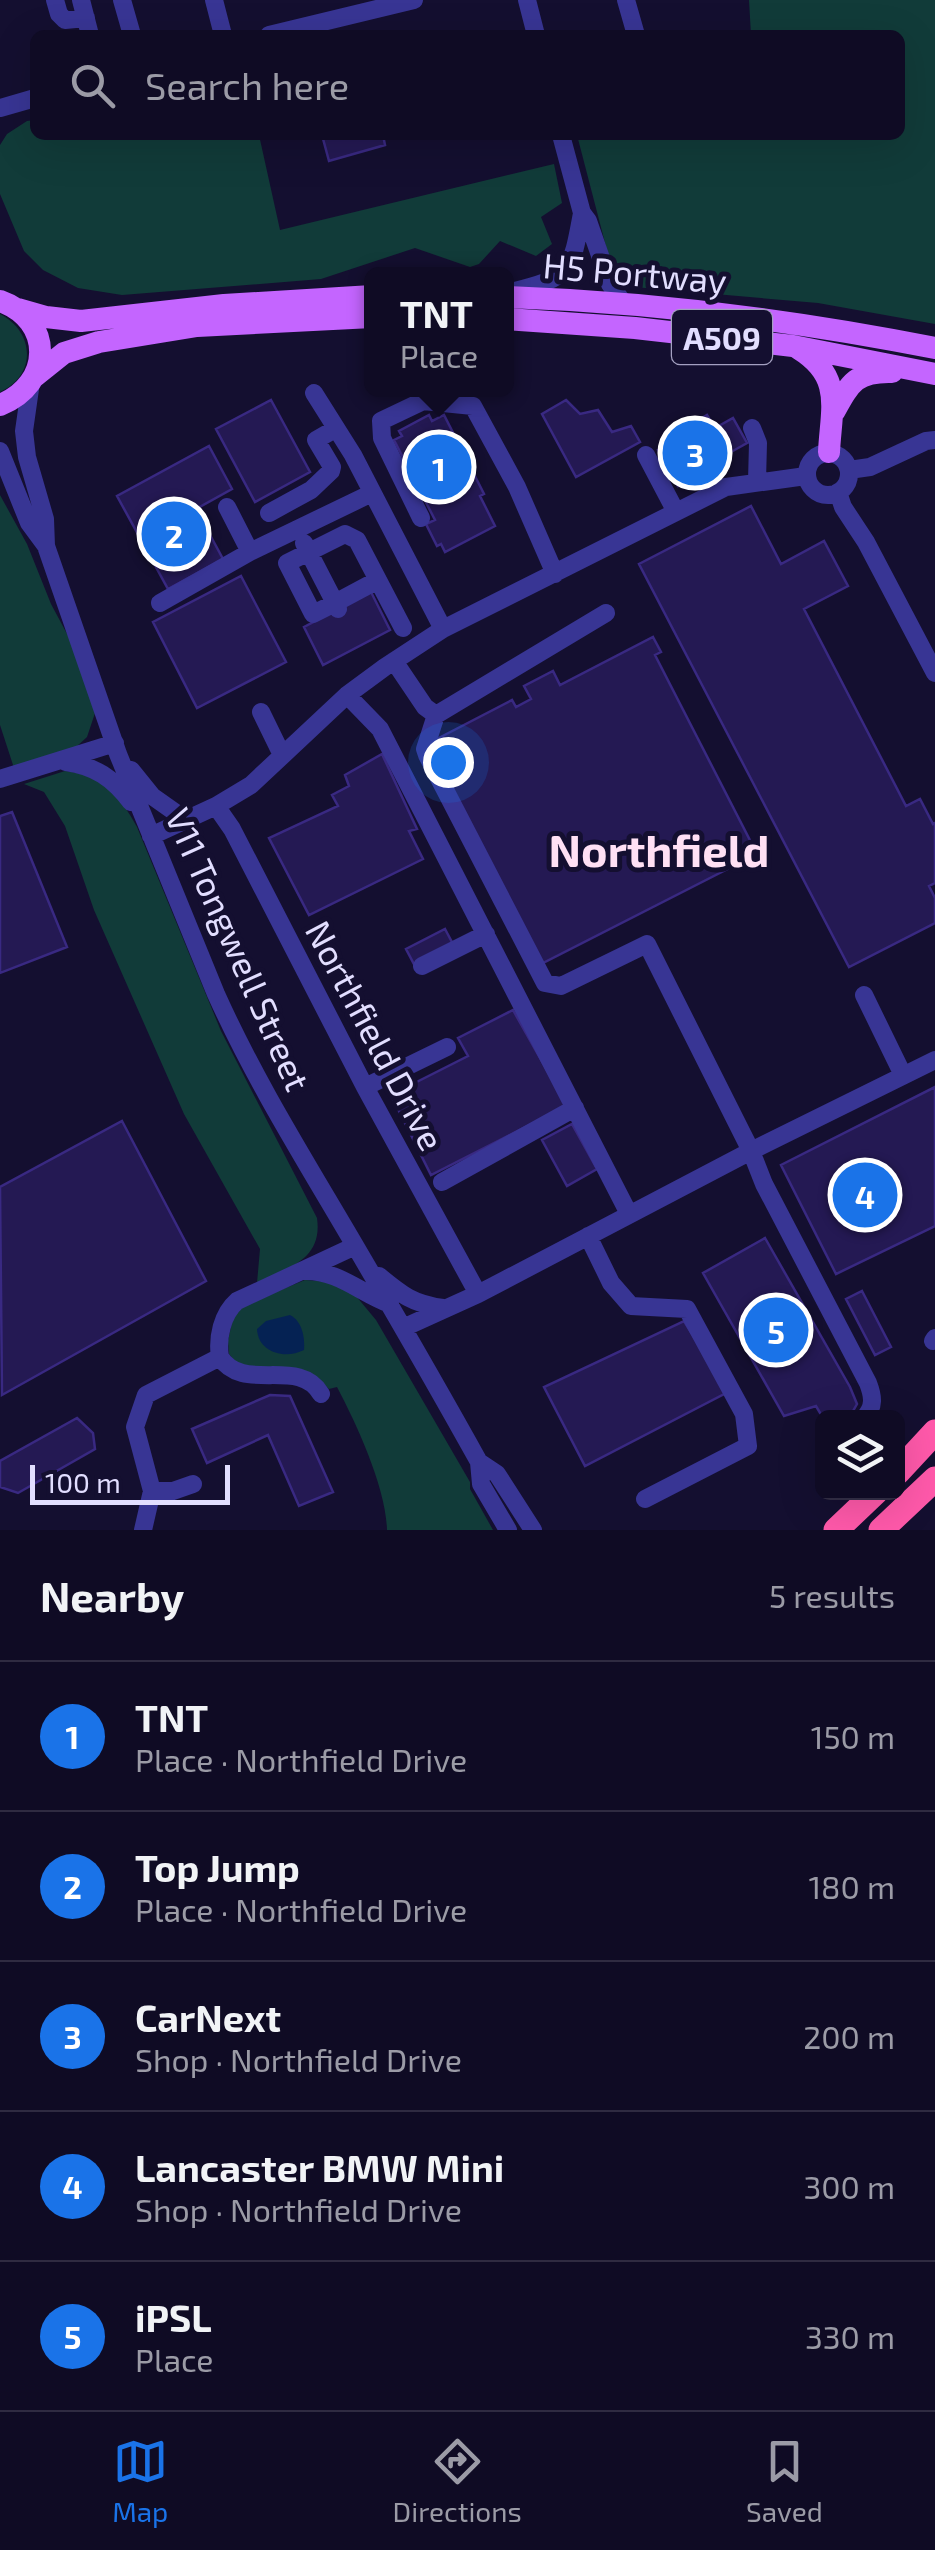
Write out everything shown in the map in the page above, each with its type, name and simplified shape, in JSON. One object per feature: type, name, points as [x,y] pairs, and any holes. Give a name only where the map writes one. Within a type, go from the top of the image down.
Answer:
[{"type":"highway","points":[[905,1464],[935,1432]]},
{"type":"highway","points":[[881,1530],[935,1479]]},
{"type":"highway","points":[[836,1530],[868,1500]]},
{"type":"main road","points":[[6,301],[46,316],[82,321],[224,305],[364,296]]},
{"type":"main road","name":"H5 Portway","points":[[514,296],[773,320],[935,348]]},
{"type":"main road","points":[[6,301],[28,318],[39,340],[39,365],[33,380]]},
{"type":"main road","points":[[0,405],[23,392],[64,353],[80,347],[197,326],[364,317]]},
{"type":"main road","name":"H5 Portway","points":[[514,320],[793,346],[934,374]]},
{"type":"main road","name":"A509","points":[[793,346],[810,356],[830,381],[834,412]]},
{"type":"main road","name":"A509","points":[[834,412],[854,381],[867,373],[934,374]]},
{"type":"main road","points":[[830,452],[834,412]]},
{"type":"street","points":[[56,0],[59,14],[66,20],[86,18]]},
{"type":"street","points":[[122,0],[131,30]]},
{"type":"street","points":[[214,0],[222,30]]},
{"type":"street","points":[[290,30],[414,0]]},
{"type":"street","points":[[526,0],[535,30]]},
{"type":"street","points":[[626,0],[635,30]]},
{"type":"street","points":[[0,108],[30,99]]},
{"type":"street","points":[[563,140],[582,213],[610,284],[624,304]]},
{"type":"street","points":[[514,293],[559,275],[573,255],[582,213]]},
{"type":"street","name":"V11 Tongwell Street","points":[[33,380],[24,431],[44,518],[46,546],[147,827],[229,1023],[305,1163],[479,1462],[482,1484],[508,1530]]},
{"type":"street","points":[[314,393],[353,455],[444,629]]},
{"type":"street","points":[[422,518],[382,438],[381,422],[424,401],[473,406],[516,487],[555,574]]},
{"type":"street","points":[[269,513],[311,490],[330,472],[332,467],[316,440],[335,428]]},
{"type":"street","points":[[752,428],[758,443],[756,482]]},
{"type":"street","points":[[849,470],[870,467],[935,440]]},
{"type":"street","points":[[830,452],[842,458],[849,470],[847,483],[838,492],[824,495],[808,483],[806,476],[812,459],[830,452]]},
{"type":"street","points":[[646,455],[676,512]]},
{"type":"street","name":"V11 Tongwell Street","points":[[3,456],[29,524],[46,546]]},
{"type":"street","points":[[60,762],[83,764],[101,772],[124,792],[147,827],[186,820],[252,785],[347,696],[444,629],[726,488],[806,476]]},
{"type":"street","points":[[838,492],[935,672]]},
{"type":"street","points":[[160,603],[276,538],[372,493]]},
{"type":"street","points":[[227,507],[250,552]]},
{"type":"street","points":[[296,529],[333,608],[378,580]]},
{"type":"street","points":[[308,552],[345,534],[357,540],[403,628]]},
{"type":"street","points":[[606,613],[436,714],[427,755],[545,983],[561,986],[648,944],[752,1151],[764,1184],[868,1384],[873,1400],[870,1410]]},
{"type":"street","points":[[394,661],[425,706],[436,714]]},
{"type":"street","points":[[347,696],[380,729],[629,1214]]},
{"type":"street","points":[[261,712],[282,756]]},
{"type":"street","points":[[0,780],[117,749],[152,796],[186,820]]},
{"type":"street","name":"Northfield Drive","points":[[216,806],[232,829],[365,1088],[478,1294]]},
{"type":"street","points":[[422,966],[486,934]]},
{"type":"street","points":[[864,996],[903,1075]]},
{"type":"street","points":[[365,1088],[447,1047]]},
{"type":"street","points":[[404,1328],[935,1060]]},
{"type":"street","points":[[442,1182],[575,1108]]},
{"type":"street","points":[[588,1236],[612,1283],[631,1306],[687,1309],[744,1414],[748,1446],[645,1499]]},
{"type":"street","points":[[321,1394],[306,1379],[241,1374],[225,1365],[220,1357],[219,1338],[230,1306],[356,1246]]},
{"type":"street","points":[[366,1266],[409,1299],[444,1308]]},
{"type":"street","points":[[300,1271],[335,1276],[390,1304]]},
{"type":"street","points":[[143,1530],[152,1492],[135,1427],[146,1395],[220,1357]]},
{"type":"street","name":"V11 Tongwell Street","points":[[479,1462],[497,1474],[533,1530]]},
{"type":"street","points":[[152,1492],[194,1484]]},
{"type":"green space","points":[[749,0],[935,0],[935,324],[818,303],[634,287],[619,278],[610,262],[578,140],[905,140],[905,30],[751,30]]},
{"type":"green space","points":[[30,121],[30,140],[260,140],[280,230],[554,164],[562,203],[541,217],[552,244],[536,256],[500,241],[479,264],[470,267],[415,248],[321,279],[122,295],[78,288],[43,270],[24,251],[0,194],[0,145],[7,134]]},
{"type":"green space","points":[[0,314],[20,331],[27,353],[21,375],[0,392]]},
{"type":"green space","points":[[0,495],[73,645],[95,713],[87,737],[74,749],[14,768],[0,725]]},
{"type":"green space","points":[[65,771],[90,777],[109,789],[137,827],[221,1031],[317,1218],[315,1244],[309,1253],[291,1267],[257,1283],[260,1249],[184,1114],[94,910],[65,826],[44,792],[24,784]]},
{"type":"green space","points":[[305,1280],[330,1282],[356,1296],[376,1320],[470,1482],[470,1489],[493,1530],[387,1530],[376,1476],[337,1387],[329,1389],[320,1381],[239,1366],[229,1354],[233,1317],[242,1306]]},
{"type":"water","points":[[290,1315],[302,1330],[304,1350],[273,1352],[262,1343],[257,1329],[266,1321]]},
{"type":"building","points":[[323,140],[384,140],[385,145],[329,161]]},
{"type":"building","points":[[271,400],[310,472],[255,502],[216,429]]},
{"type":"building","points":[[566,400],[580,414],[598,410],[612,432],[631,426],[640,442],[576,477],[542,414]]},
{"type":"building","points":[[429,415],[432,421],[444,415],[484,494],[480,496],[495,526],[445,552],[441,544],[437,546],[426,524],[435,520],[394,440],[402,436],[399,431]]},
{"type":"building","points":[[707,415],[715,428],[733,418],[747,443],[678,486],[658,450],[685,435],[682,430]]},
{"type":"building","points":[[209,446],[232,489],[196,509],[223,559],[168,589],[117,496]]},
{"type":"building","points":[[751,506],[781,564],[824,541],[848,586],[804,609],[906,806],[920,799],[935,823],[935,883],[929,886],[935,898],[935,923],[849,967],[639,564]]},
{"type":"building","points":[[241,576],[286,662],[197,708],[153,622]]},
{"type":"building","points":[[371,592],[390,630],[323,665],[304,627]]},
{"type":"building","points":[[653,637],[661,652],[655,655],[757,854],[537,966],[437,771],[448,765],[435,740],[512,700],[516,707],[531,699],[524,686],[553,671],[560,685]]},
{"type":"building","points":[[382,754],[417,829],[409,831],[423,859],[309,915],[269,838],[338,806],[332,795],[349,786],[345,775]]},
{"type":"building","points":[[12,812],[67,947],[0,973],[0,816]]},
{"type":"building","points":[[445,929],[454,946],[415,966],[406,949]]},
{"type":"building","points":[[513,1010],[567,1106],[431,1175],[391,1095],[468,1056],[458,1038]]},
{"type":"building","points":[[935,1087],[935,1226],[836,1274],[781,1165]]},
{"type":"building","points":[[122,1121],[206,1281],[2,1395],[0,1187]]},
{"type":"building","points":[[572,1124],[597,1169],[567,1186],[542,1140]]},
{"type":"building","points":[[765,1238],[850,1387],[857,1404],[854,1410],[818,1410],[816,1406],[784,1416],[703,1273]]},
{"type":"building","points":[[862,1291],[891,1347],[875,1355],[846,1299]]},
{"type":"building","points":[[684,1321],[728,1392],[585,1466],[544,1387]]},
{"type":"building","points":[[270,1395],[290,1396],[333,1492],[299,1506],[268,1435],[207,1463],[192,1429]]},
{"type":"building","points":[[77,1418],[93,1433],[95,1449],[18,1493],[0,1487],[0,1461]]},
{"type":"place","name":"CarNext","points":[[695,453]]},
{"type":"place","name":"TNT","points":[[439,467]]},
{"type":"place","name":"Top Jump","points":[[174,534]]},
{"type":"place","name":"Lancaster BMW Mini","points":[[865,1195]]},
{"type":"place","name":"iPSL","points":[[776,1330]]},
{"type":"district","name":"Northfield","points":[[659,849]]}]
